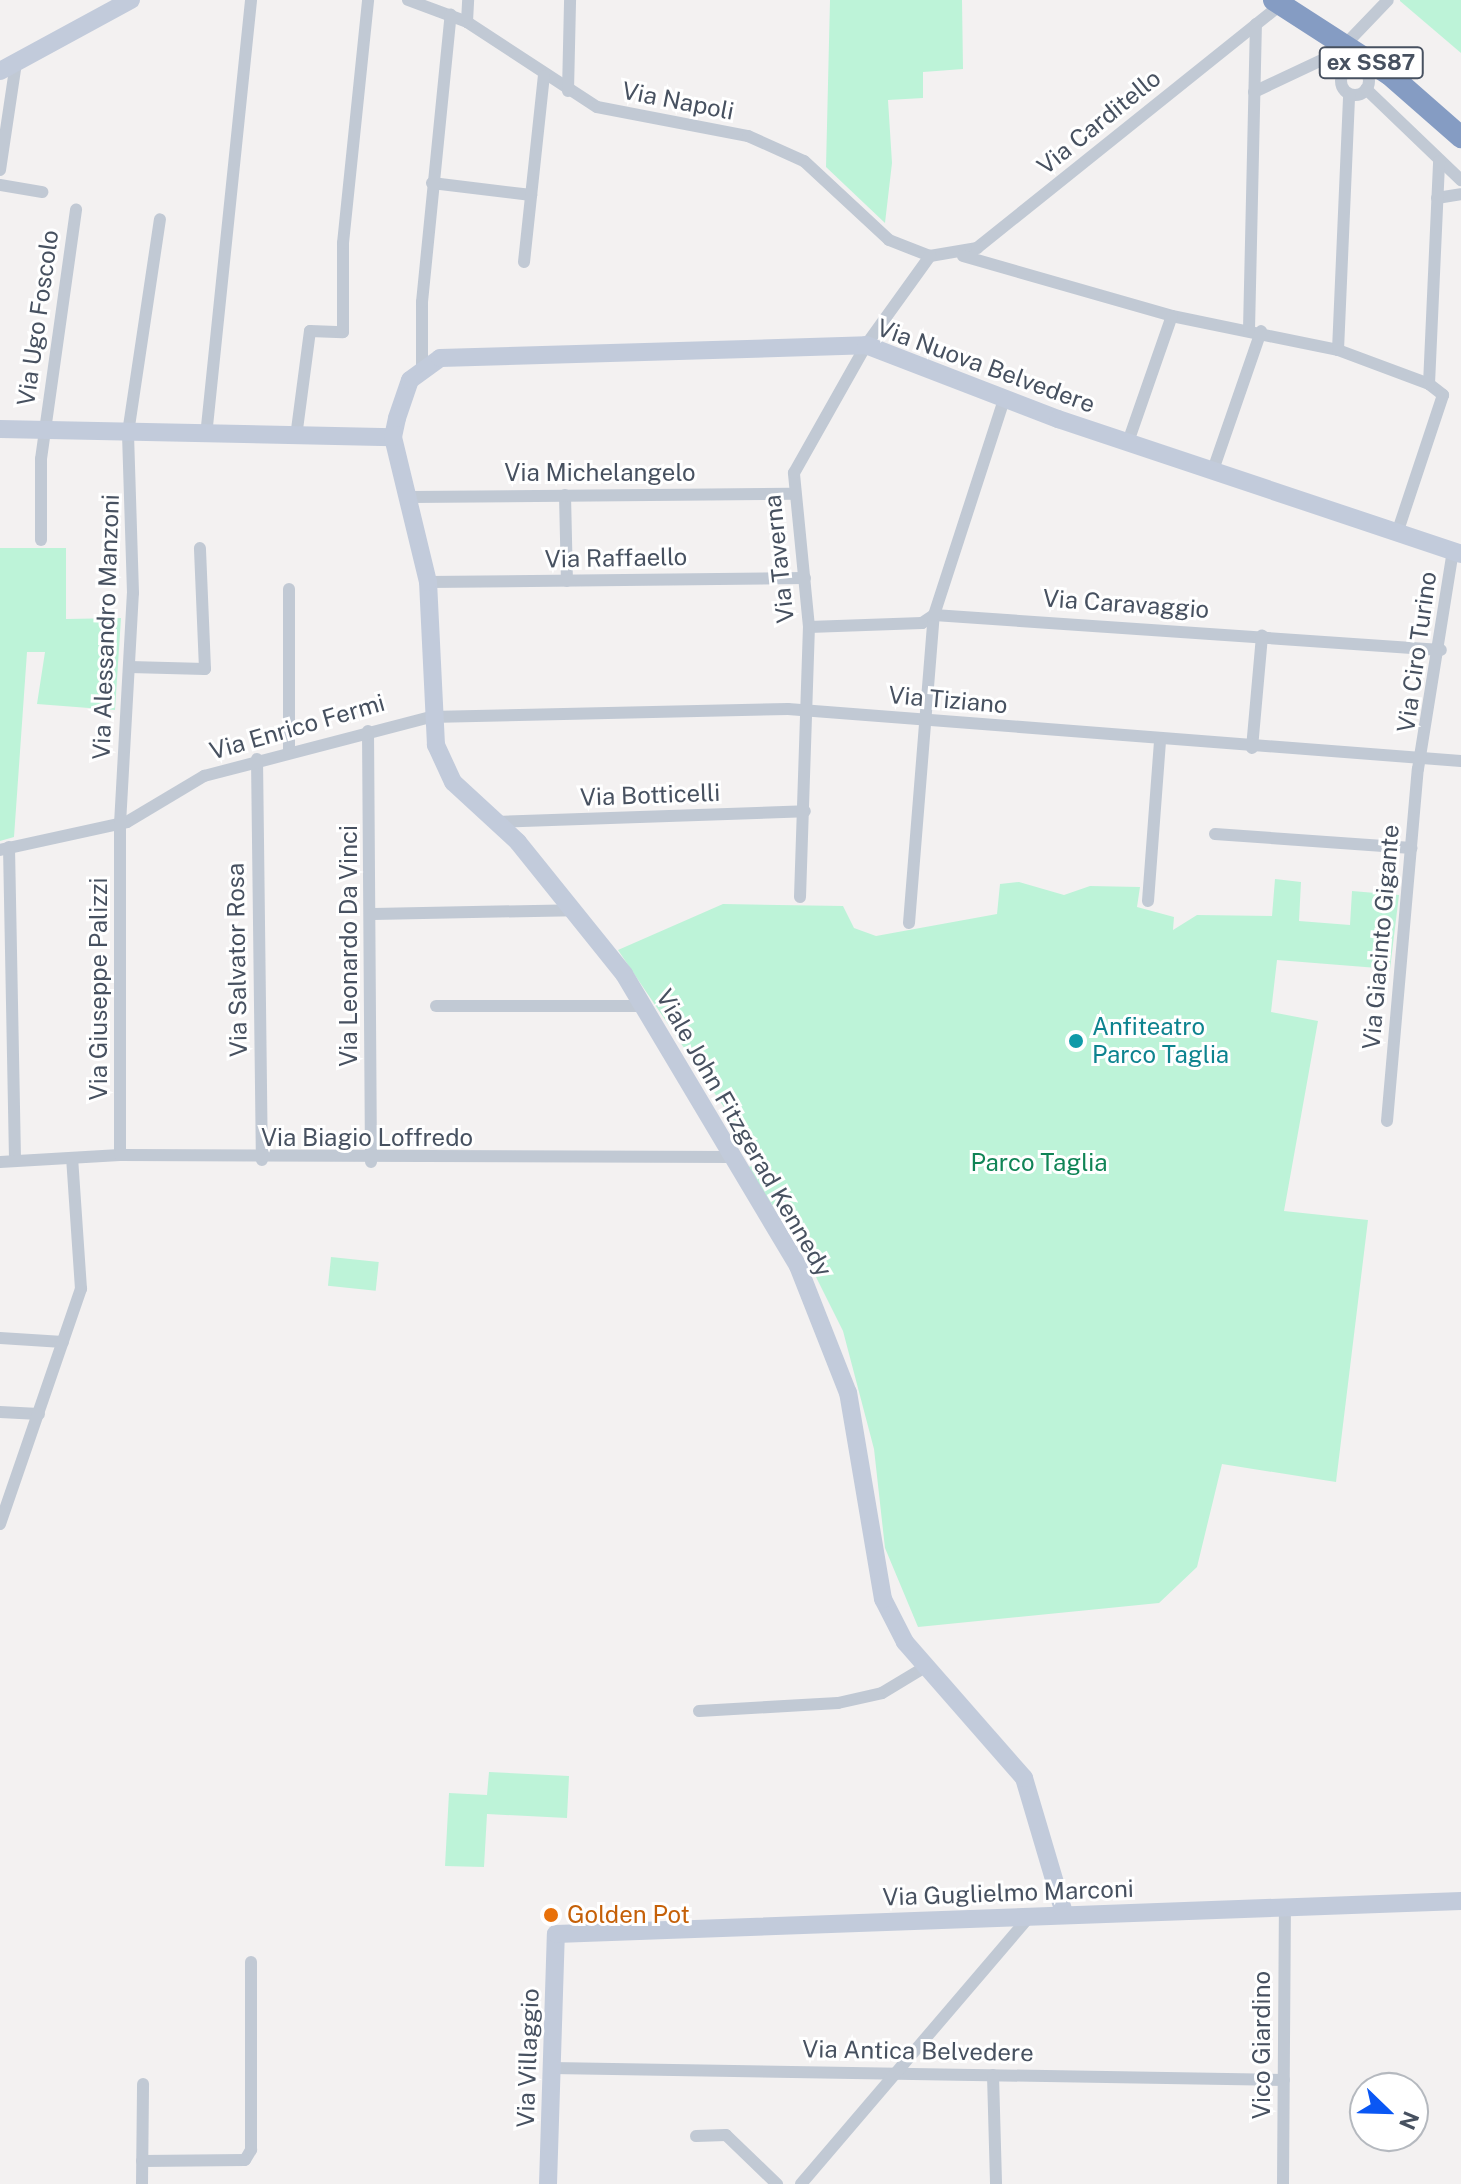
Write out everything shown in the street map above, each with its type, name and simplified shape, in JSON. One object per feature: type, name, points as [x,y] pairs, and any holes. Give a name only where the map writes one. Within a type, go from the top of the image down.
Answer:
[{"type":"highway","name":"ex SS87","points":[[1274,0],[1389,74],[1461,137]]},
{"type":"street","points":[[0,170],[8,67],[131,0]]},
{"type":"street","points":[[206,436],[251,0]]},
{"type":"street","points":[[296,437],[310,331],[343,332],[343,243],[368,0]]},
{"type":"street","name":"Via Napoli","points":[[408,0],[467,22],[568,91],[658,124],[748,136],[804,161],[889,240],[930,256]]},
{"type":"street","points":[[467,22],[468,0]]},
{"type":"street","points":[[568,91],[570,0]]},
{"type":"street","name":"Via Carditello","points":[[963,256],[1287,0]]},
{"type":"street","points":[[1254,92],[1332,59],[1388,0]]},
{"type":"street","points":[[0,429],[44,433],[393,437],[410,380],[428,362],[422,336],[432,183],[451,14]]},
{"type":"street","points":[[1213,470],[1255,330],[1256,24]]},
{"type":"street","points":[[1365,25],[1363,70],[1366,89],[1461,180]]},
{"type":"street","points":[[1332,59],[1345,71],[1363,70]]},
{"type":"street","points":[[1338,350],[1349,94],[1341,83],[1345,71]]},
{"type":"street","points":[[524,262],[544,76]]},
{"type":"street","points":[[1349,94],[1366,89]]},
{"type":"street","points":[[1429,384],[1439,161]]},
{"type":"street","points":[[432,183],[531,195]]},
{"type":"street","points":[[0,185],[42,192]]},
{"type":"street","points":[[1437,198],[1461,194]]},
{"type":"street","name":"Via Ugo Foscolo","points":[[41,540],[44,433],[76,209]]},
{"type":"street","name":"Via Alessandro Manzoni","points":[[120,824],[130,667],[128,433],[160,219]]},
{"type":"street","points":[[930,256],[963,256],[1172,316],[1255,330],[1338,350],[1429,384],[1443,395],[1398,530]]},
{"type":"street","name":"Via Taverna","points":[[800,897],[809,627],[805,578],[791,494],[794,473],[866,345],[930,256]]},
{"type":"street","points":[[1128,442],[1172,316]]},
{"type":"street","name":"Via Nuova Belvedere","points":[[428,362],[866,345],[1004,400],[1457,552]]},
{"type":"street","points":[[909,923],[934,615],[1004,400]]},
{"type":"street","name":"Viale John Fitzgerad Kennedy","points":[[393,437],[410,497],[428,582],[430,717],[453,782],[496,822],[577,910],[643,1006],[798,1266],[834,1346],[883,1599],[927,1666],[1024,1778],[1064,1913]]},
{"type":"street","name":"Via Michelangelo","points":[[410,497],[791,494]]},
{"type":"street","points":[[565,495],[567,581]]},
{"type":"street","points":[[130,667],[205,669],[200,548]]},
{"type":"street","name":"Via Ciro Turino","points":[[1424,758],[1457,552]]},
{"type":"street","name":"Via Raffaello","points":[[428,582],[805,578]]},
{"type":"street","points":[[289,589],[289,750]]},
{"type":"street","name":"Via Caravaggio","points":[[809,627],[922,623],[934,615],[1262,635],[1441,650]]},
{"type":"street","points":[[1252,748],[1262,635]]},
{"type":"street","name":"Via Tiziano","points":[[430,717],[807,710],[1160,741],[1461,761]]},
{"type":"street","name":"Via Enrico Fermi","points":[[4,848],[120,824],[204,776],[289,750],[430,717]]},
{"type":"street","name":"Via Leonardo Da Vinci","points":[[368,731],[373,914],[371,1162]]},
{"type":"street","points":[[1148,901],[1160,741]]},
{"type":"street","name":"Via Giacinto Gigante","points":[[1387,1121],[1412,848],[1424,758]]},
{"type":"street","name":"Via Salvator Rosa","points":[[257,759],[262,1160]]},
{"type":"street","name":"Via Botticelli","points":[[496,822],[805,811]]},
{"type":"street","name":"Via Giuseppe Palizzi","points":[[120,824],[120,1155]]},
{"type":"street","points":[[1215,834],[1412,848]]},
{"type":"street","points":[[4,848],[15,1161]]},
{"type":"street","points":[[373,914],[577,910]]},
{"type":"street","points":[[436,1006],[643,1006]]},
{"type":"street","name":"Via Biagio Loffredo","points":[[0,1162],[120,1155],[371,1162],[733,1157]]},
{"type":"street","points":[[0,1524],[81,1289],[72,1158]]},
{"type":"street","points":[[0,1338],[63,1342]]},
{"type":"street","points":[[0,1412],[39,1414]]},
{"type":"street","points":[[699,1711],[838,1703],[882,1693],[927,1666]]},
{"type":"street","name":"Via Guglielmo Marconi","points":[[556,1934],[1064,1913],[1461,1901]]},
{"type":"street","name":"Vico Giardino","points":[[1283,2184],[1285,1906]]},
{"type":"street","points":[[801,2184],[1031,1915]]},
{"type":"street","name":"Via Villaggio","points":[[548,2184],[556,1934]]},
{"type":"street","points":[[142,2161],[245,2160],[251,2150],[251,1962]]},
{"type":"street","name":"Via Antica Belvedere","points":[[552,2068],[1284,2080]]},
{"type":"street","points":[[993,2075],[996,2184]]},
{"type":"street","points":[[142,2184],[143,2084]]},
{"type":"street","points":[[696,2136],[726,2135],[777,2184]]},
{"type":"green space","points":[[830,0],[962,0],[963,69],[923,72],[923,98],[888,100],[892,163],[885,223],[826,167]]},
{"type":"green space","points":[[1400,0],[1461,0],[1461,53],[1400,1]]},
{"type":"green space","points":[[0,548],[66,548],[66,619],[121,618],[115,710],[37,704],[45,652],[27,652],[14,837],[0,841]]},
{"type":"green space","name":"Parco Taglia","points":[[1275,879],[1301,882],[1299,921],[1350,925],[1352,891],[1399,895],[1390,969],[1277,960],[1271,1012],[1318,1021],[1284,1211],[1368,1220],[1336,1482],[1222,1464],[1197,1567],[1159,1603],[918,1627],[885,1548],[874,1449],[843,1331],[800,1245],[746,1167],[763,1165],[618,950],[723,904],[843,906],[854,928],[876,936],[997,914],[1000,884],[1019,882],[1064,895],[1090,886],[1140,887],[1137,907],[1174,917],[1173,930],[1197,915],[1272,916]]},
{"type":"green space","points":[[331,1257],[379,1262],[376,1291],[328,1286]]},
{"type":"green space","points":[[489,1772],[569,1776],[567,1818],[487,1814],[484,1867],[445,1866],[449,1793],[487,1795]]},
{"type":"place","name":"Anfiteatro Parco Taglia","points":[[1076,1041]]},
{"type":"place","name":"Golden Pot","points":[[551,1915]]}]
